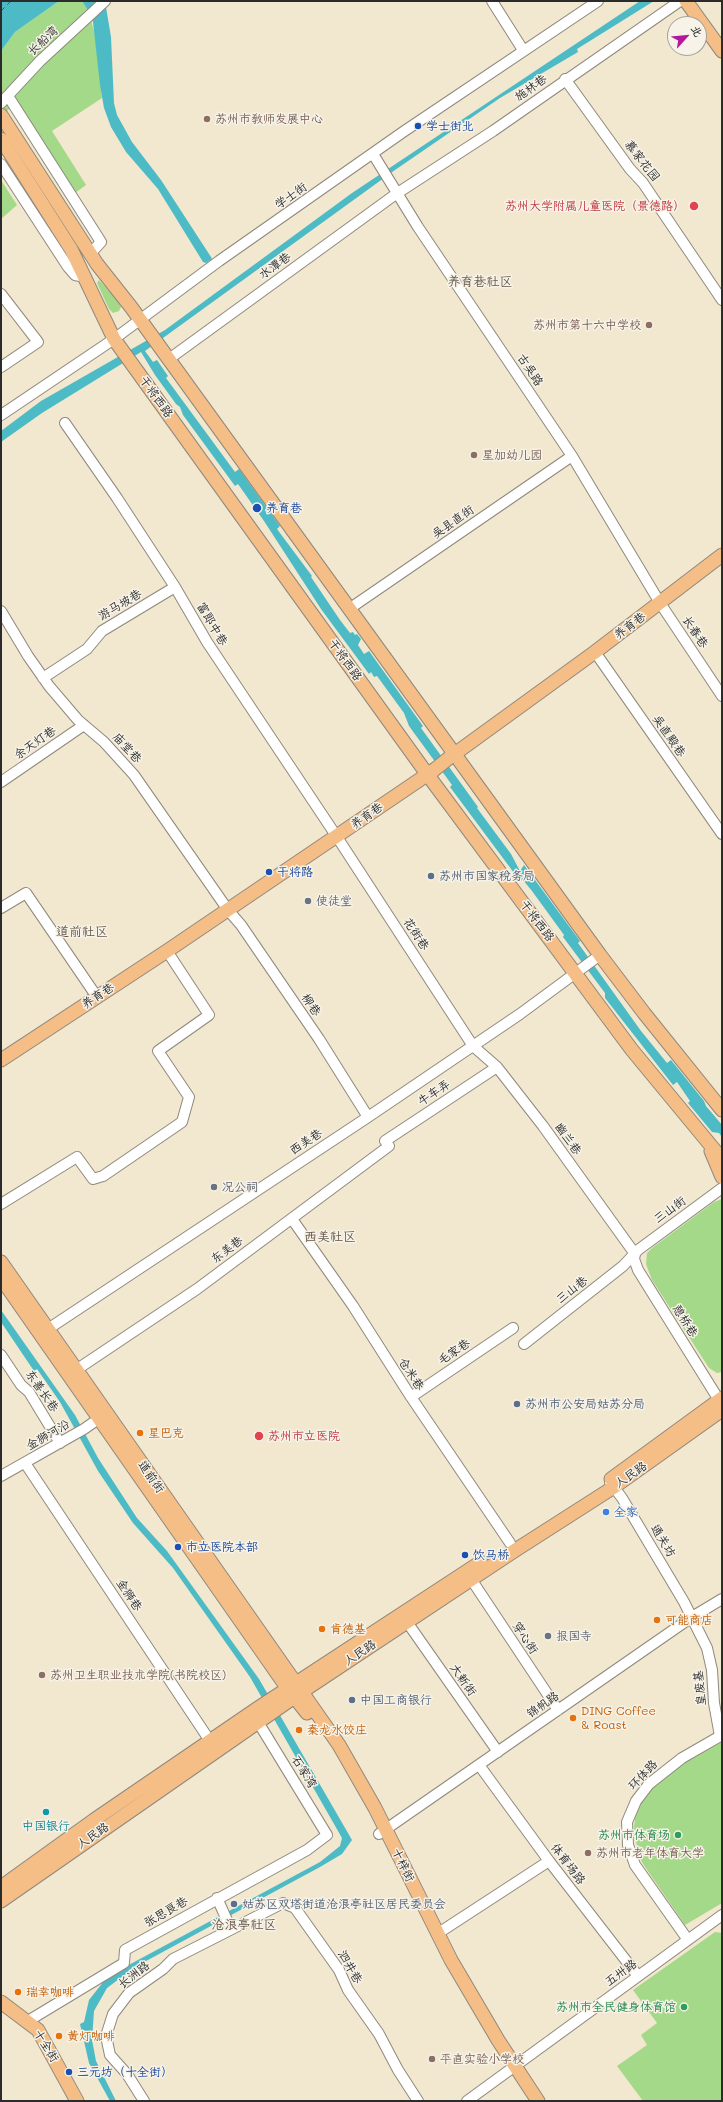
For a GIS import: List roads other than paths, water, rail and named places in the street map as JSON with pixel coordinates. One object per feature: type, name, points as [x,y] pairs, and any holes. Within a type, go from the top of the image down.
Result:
[{"type":"main road","points":[[686,1],[722,52]]},
{"type":"main road","points":[[1,115],[90,254],[141,320],[349,609],[452,757],[597,957],[722,1110]]},
{"type":"main road","name":"干将西路","points":[[1,139],[65,239],[85,277],[114,339],[430,772],[579,970],[646,1068],[722,1159]]},
{"type":"main road","name":"养育巷","points":[[1,1060],[337,837],[452,757],[595,652],[722,555]]},
{"type":"main road","points":[[708,1144],[722,1177]]},
{"type":"main road","name":"道前街","points":[[1,1262],[76,1370],[103,1416]]},
{"type":"main road","name":"道前街","points":[[1,1278],[103,1416],[290,1694]]},
{"type":"main road","name":"人民路","points":[[290,1694],[407,1622],[471,1580],[611,1484],[721,1403]]},
{"type":"main road","name":"人民路","points":[[1,1901],[290,1694],[510,1543],[611,1484]]},
{"type":"main road","name":"十梓街","points":[[290,1694],[345,1770],[383,1832],[529,2101]]},
{"type":"main road","name":"人民路","points":[[1,1887],[94,1820],[210,1741],[259,1717]]},
{"type":"main road","name":"十梓街","points":[[383,1832],[426,1930],[476,2019],[538,2101]]},
{"type":"main road","name":"十全街","points":[[1,2002],[28,2021],[41,2034],[77,2101]]},
{"type":"street","name":"长船湾","points":[[4,99],[40,61],[105,1]]},
{"type":"street","points":[[492,1],[524,50]]},
{"type":"street","name":"学士街","points":[[1,415],[141,320],[219,261],[375,158],[403,132],[598,1]]},
{"type":"street","name":"施林巷","points":[[396,194],[493,131],[680,1]]},
{"type":"street","name":"慕家花园","points":[[566,79],[630,169],[643,183],[722,300]]},
{"type":"street","points":[[4,99],[101,242],[90,254]]},
{"type":"street","name":"古吴路","points":[[375,158],[396,194],[572,456],[660,603]]},
{"type":"street","points":[[1,164],[68,267],[75,275],[85,277]]},
{"type":"street","name":"水潭巷","points":[[169,359],[396,194]]},
{"type":"street","points":[[1,294],[38,342],[1,366]]},
{"type":"street","name":"富郎中巷","points":[[65,423],[175,587],[207,642],[337,837]]},
{"type":"street","name":"吴县直街","points":[[349,609],[572,456]]},
{"type":"street","name":"游马坡巷","points":[[43,678],[87,649],[102,631],[175,587]]},
{"type":"street","name":"长春巷","points":[[660,603],[722,696]]},
{"type":"street","name":"庙堂巷","points":[[1,610],[28,656],[43,678],[84,725],[104,742],[134,775],[228,910]]},
{"type":"street","name":"吴直殿巷","points":[[595,652],[722,834]]},
{"type":"street","name":"余天灯巷","points":[[1,782],[84,725]]},
{"type":"street","name":"花街巷","points":[[337,837],[473,1046]]},
{"type":"street","points":[[1,908],[26,892],[97,996]]},
{"type":"street","name":"柳巷","points":[[228,910],[242,925],[368,1117]]},
{"type":"street","points":[[1,1204],[76,1157],[93,1179],[103,1176],[182,1122],[189,1097],[158,1051],[208,1016],[167,951]]},
{"type":"street","name":"西美巷","points":[[48,1329],[473,1046],[597,957]]},
{"type":"street","name":"幽兰巷","points":[[473,1046],[497,1068],[543,1126],[635,1254]]},
{"type":"street","name":"牛车弄","points":[[387,1144],[497,1068]]},
{"type":"street","name":"东美巷","points":[[76,1370],[197,1289],[292,1219],[387,1144]]},
{"type":"street","name":"三山街","points":[[635,1254],[722,1188]]},
{"type":"street","name":"仓米巷","points":[[292,1219],[353,1306],[411,1397],[510,1543]]},
{"type":"street","name":"三山巷","points":[[524,1344],[635,1254]]},
{"type":"street","name":"憩桥巷","points":[[635,1254],[634,1259],[638,1270],[721,1403]]},
{"type":"street","name":"毛家巷","points":[[411,1397],[513,1328]]},
{"type":"street","name":"东善长巷","points":[[1,1355],[21,1384],[29,1392],[60,1443]]},
{"type":"street","name":"金狮河沿","points":[[1,1476],[60,1443],[103,1416]]},
{"type":"street","name":"金狮巷","points":[[25,1463],[210,1741]]},
{"type":"street","name":"通关坊","points":[[611,1484],[622,1498],[692,1617]]},
{"type":"street","name":"穿心街","points":[[471,1580],[558,1710]]},
{"type":"street","name":"锦帆路","points":[[383,1832],[692,1617],[722,1599]]},
{"type":"street","name":"皇废基","points":[[692,1617],[711,1662],[721,1735]]},
{"type":"street","name":"大新街","points":[[407,1622],[498,1752]]},
{"type":"street","name":"石家湾","points":[[259,1717],[327,1835]]},
{"type":"street","name":"环体路","points":[[688,1940],[635,1865],[628,1845],[627,1822],[636,1801],[649,1784],[682,1758],[721,1735]]},
{"type":"street","name":"体育场路","points":[[479,1765],[549,1861],[638,1976]]},
{"type":"street","name":"张思良巷","points":[[28,2021],[124,1963],[125,1950],[307,1850],[327,1835]]},
{"type":"street","points":[[437,1934],[549,1861]]},
{"type":"street","points":[[218,1898],[228,1921]]},
{"type":"street","name":"泗井巷","points":[[228,1921],[283,1902],[295,1908],[339,1970],[348,1990],[379,2034],[398,2070],[418,2101]]},
{"type":"street","name":"五卅路","points":[[467,2101],[722,1915]]},
{"type":"street","name":"长洲路","points":[[144,2101],[127,2074],[110,2055],[106,2036],[113,2014],[129,1993],[163,1970],[173,1959],[228,1921]]},
{"type":"water","points":[[1,1],[59,1],[15,32],[1,51]]},
{"type":"water","points":[[82,1],[105,1],[111,37],[114,103],[117,115],[132,142],[161,180],[211,257],[212,259],[206,263],[203,262],[158,189],[126,152],[111,127],[104,108],[100,85],[93,22]]},
{"type":"water","points":[[640,1],[654,1],[577,49],[578,52],[500,98],[395,170],[145,351],[153,362],[157,360],[168,376],[166,378],[235,472],[239,469],[280,526],[277,529],[312,576],[311,577],[340,620],[350,633],[353,632],[355,635],[357,634],[361,639],[358,645],[364,654],[369,651],[423,726],[421,728],[511,854],[520,871],[524,865],[580,941],[578,943],[641,1031],[667,1063],[671,1060],[722,1125],[722,1137],[719,1133],[712,1132],[688,1103],[690,1101],[677,1082],[673,1085],[605,998],[605,993],[563,937],[564,935],[532,891],[523,880],[520,881],[450,787],[452,785],[409,726],[404,713],[377,676],[374,677],[371,672],[369,674],[321,609],[264,521],[238,484],[235,486],[183,415],[180,407],[176,404],[155,375],[141,352],[42,413],[1,442],[1,431],[41,401],[165,330],[352,193]]},
{"type":"water","points":[[1,1310],[75,1415],[98,1458],[137,1518],[167,1551],[259,1679],[352,1840],[342,1854],[135,1967],[107,1988],[94,2011],[92,2040],[96,2061],[116,2101],[110,2101],[89,2063],[80,2024],[84,2022],[89,2000],[104,1981],[125,1967],[320,1862],[340,1846],[342,1838],[250,1677],[173,1568],[133,1523],[98,1471],[60,1402],[37,1369],[34,1371],[1,1322]]},
{"type":"place","name":"苏州市教师发展中心","points":[[207,119]]},
{"type":"place","name":"学士街北","points":[[418,126]]},
{"type":"place","name":"苏州大学附属儿童医院（景德路）","points":[[694,206]]},
{"type":"place","name":"苏州市第十六中学校","points":[[649,325]]},
{"type":"place","name":"星加幼儿园","points":[[474,455]]},
{"type":"place","name":"养育巷","points":[[257,508]]},
{"type":"place","name":"干将路","points":[[269,872]]},
{"type":"place","name":"苏州市国家税务局","points":[[431,876]]},
{"type":"place","name":"使徒堂","points":[[308,901]]},
{"type":"place","name":"况公祠","points":[[214,1187]]},
{"type":"place","name":"苏州市公安局姑苏分局","points":[[517,1404]]},
{"type":"place","name":"星巴克","points":[[140,1433]]},
{"type":"place","name":"苏州市立医院","points":[[259,1436]]},
{"type":"place","name":"全家","points":[[606,1512]]},
{"type":"place","name":"市立医院本部","points":[[178,1547]]},
{"type":"place","name":"饮马桥","points":[[465,1555]]},
{"type":"place","name":"可能商店","points":[[657,1620]]},
{"type":"place","name":"肯德基","points":[[322,1629]]},
{"type":"place","name":"报国寺","points":[[548,1636]]},
{"type":"place","name":"苏州卫生职业技术学院(书院校区)","points":[[42,1675]]},
{"type":"place","name":"中国工商银行","points":[[352,1700]]},
{"type":"place","name":"DING Coffee & Roast","points":[[573,1718]]},
{"type":"place","name":"秦龙水饺庄","points":[[299,1730]]},
{"type":"place","name":"中国银行","points":[[46,1812]]},
{"type":"place","name":"苏州市体育场","points":[[678,1835]]},
{"type":"place","name":"苏州市老年体育大学","points":[[588,1853]]},
{"type":"place","name":"姑苏区双塔街道沧浪亭社区居民委员会","points":[[234,1904]]},
{"type":"place","name":"瑞幸咖啡","points":[[18,1992]]},
{"type":"place","name":"苏州市全民健身体育馆","points":[[684,2007]]},
{"type":"place","name":"黄灯咖啡","points":[[59,2036]]},
{"type":"place","name":"平直实验小学校","points":[[432,2059]]},
{"type":"place","name":"三元坊（十全街）","points":[[69,2072]]},
{"type":"district","name":"养育巷社区","points":[[480,282]]},
{"type":"district","name":"道前社区","points":[[82,932]]},
{"type":"district","name":"西美社区","points":[[330,1237]]},
{"type":"district","name":"沧浪亭社区","points":[[244,1925]]}]
